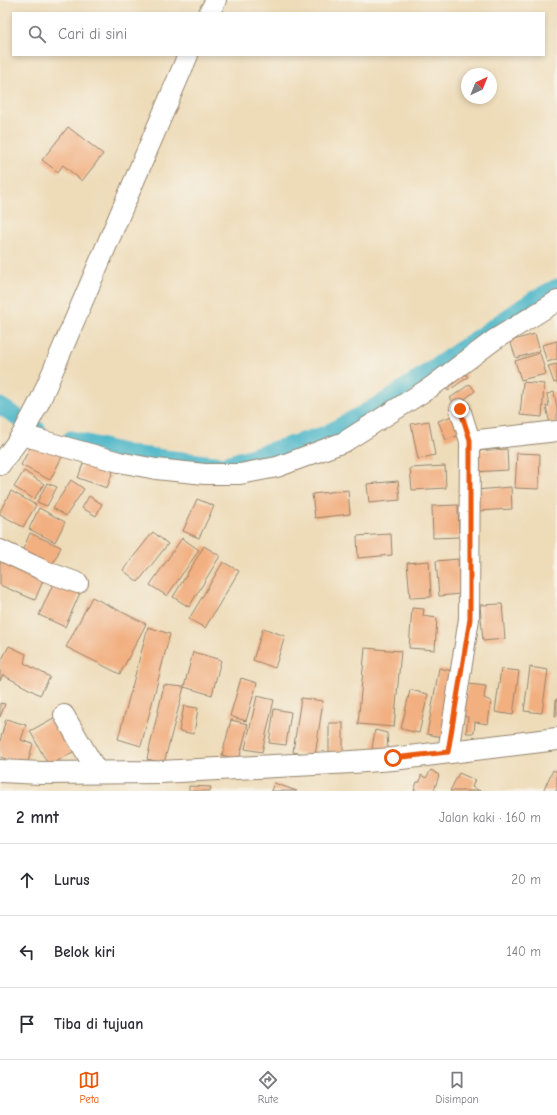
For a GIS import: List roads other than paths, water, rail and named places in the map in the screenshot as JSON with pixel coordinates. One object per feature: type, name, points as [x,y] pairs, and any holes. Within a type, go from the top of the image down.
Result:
[{"type":"main road","points":[[0,771],[41,773],[160,772],[352,762],[557,739]]},
{"type":"street","points":[[209,12],[216,0]]},
{"type":"street","points":[[0,465],[26,427],[188,56]]},
{"type":"street","points":[[26,427],[119,462],[156,469],[205,474],[240,474],[277,467],[344,442],[431,387],[494,340],[557,301]]},
{"type":"street","points":[[448,752],[470,619],[470,440],[460,409]]},
{"type":"street","points":[[470,440],[557,431]]},
{"type":"street","points":[[0,550],[45,571],[78,584]]},
{"type":"street","points":[[64,715],[98,773]]},
{"type":"waterway","points":[[71,439],[131,454],[223,465],[326,434],[385,401],[534,299],[557,287]]},
{"type":"waterway","points":[[0,406],[38,430]]}]
